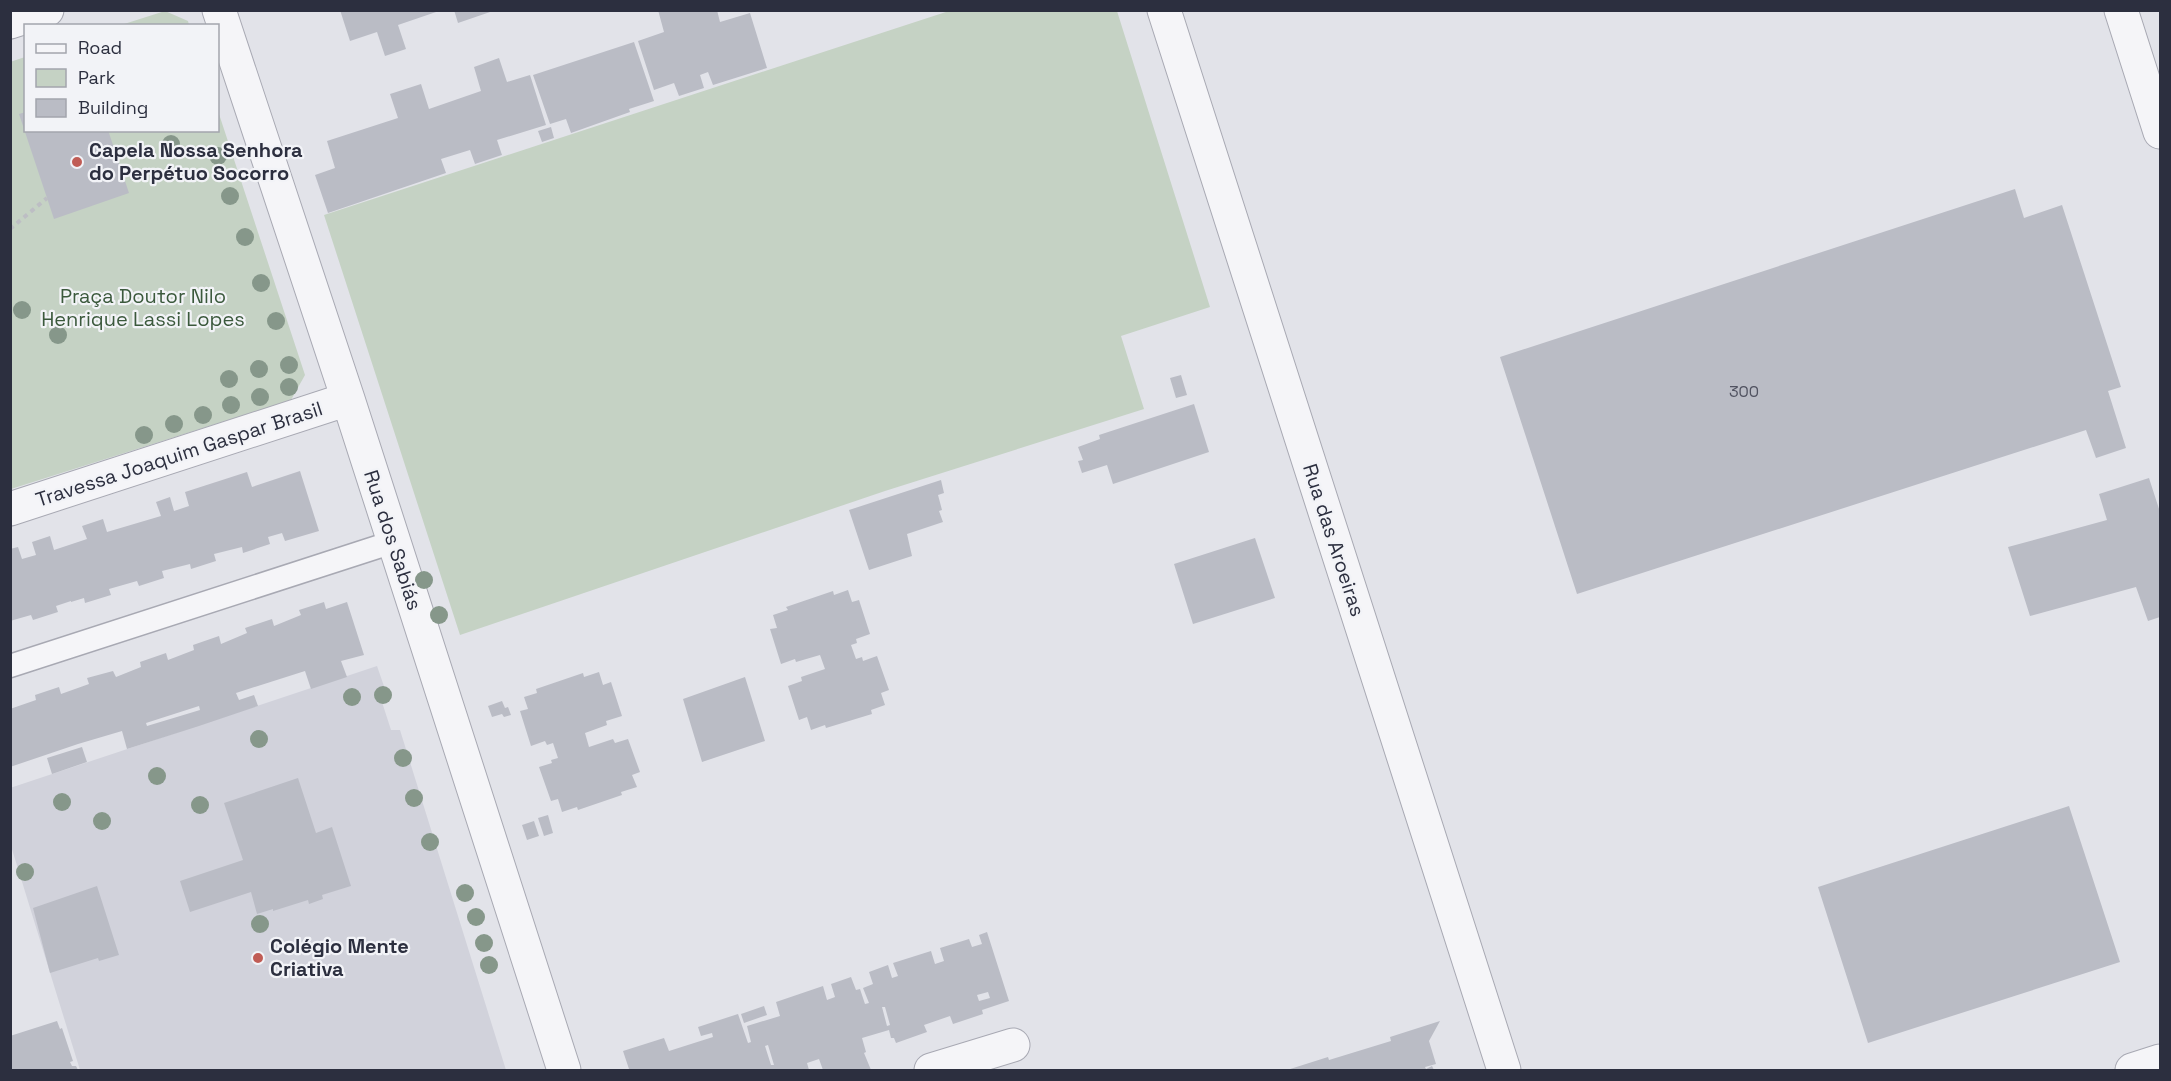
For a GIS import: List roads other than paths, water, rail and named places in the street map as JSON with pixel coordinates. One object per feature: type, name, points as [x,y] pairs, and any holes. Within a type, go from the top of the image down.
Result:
[{"type":"street","points":[[10,22],[47,10]]},
{"type":"street","name":"Rua dos Sabiás","points":[[219,10],[348,399],[564,1071]]},
{"type":"street","name":"Rua das Aroeiras","points":[[1164,10],[1504,1071]]},
{"type":"street","points":[[2121,10],[2160,132]]},
{"type":"street","name":"Travessa Joaquim Gaspar Brasil","points":[[10,509],[348,399]]},
{"type":"street","points":[[931,1071],[1013,1045]]},
{"type":"street","points":[[2132,1071],[2160,1061]]},
{"type":"lane","points":[[10,666],[393,542]]},
{"type":"place","name":"Capela Nossa Senhora do Perpétuo Socorro","points":[[77,162]]},
{"type":"place","name":"Colégio Mente Criativa","points":[[258,958]]},
{"type":"park label","name":"Praça Doutor Nilo Henrique Lassi Lopes","points":[[143,308]]}]
